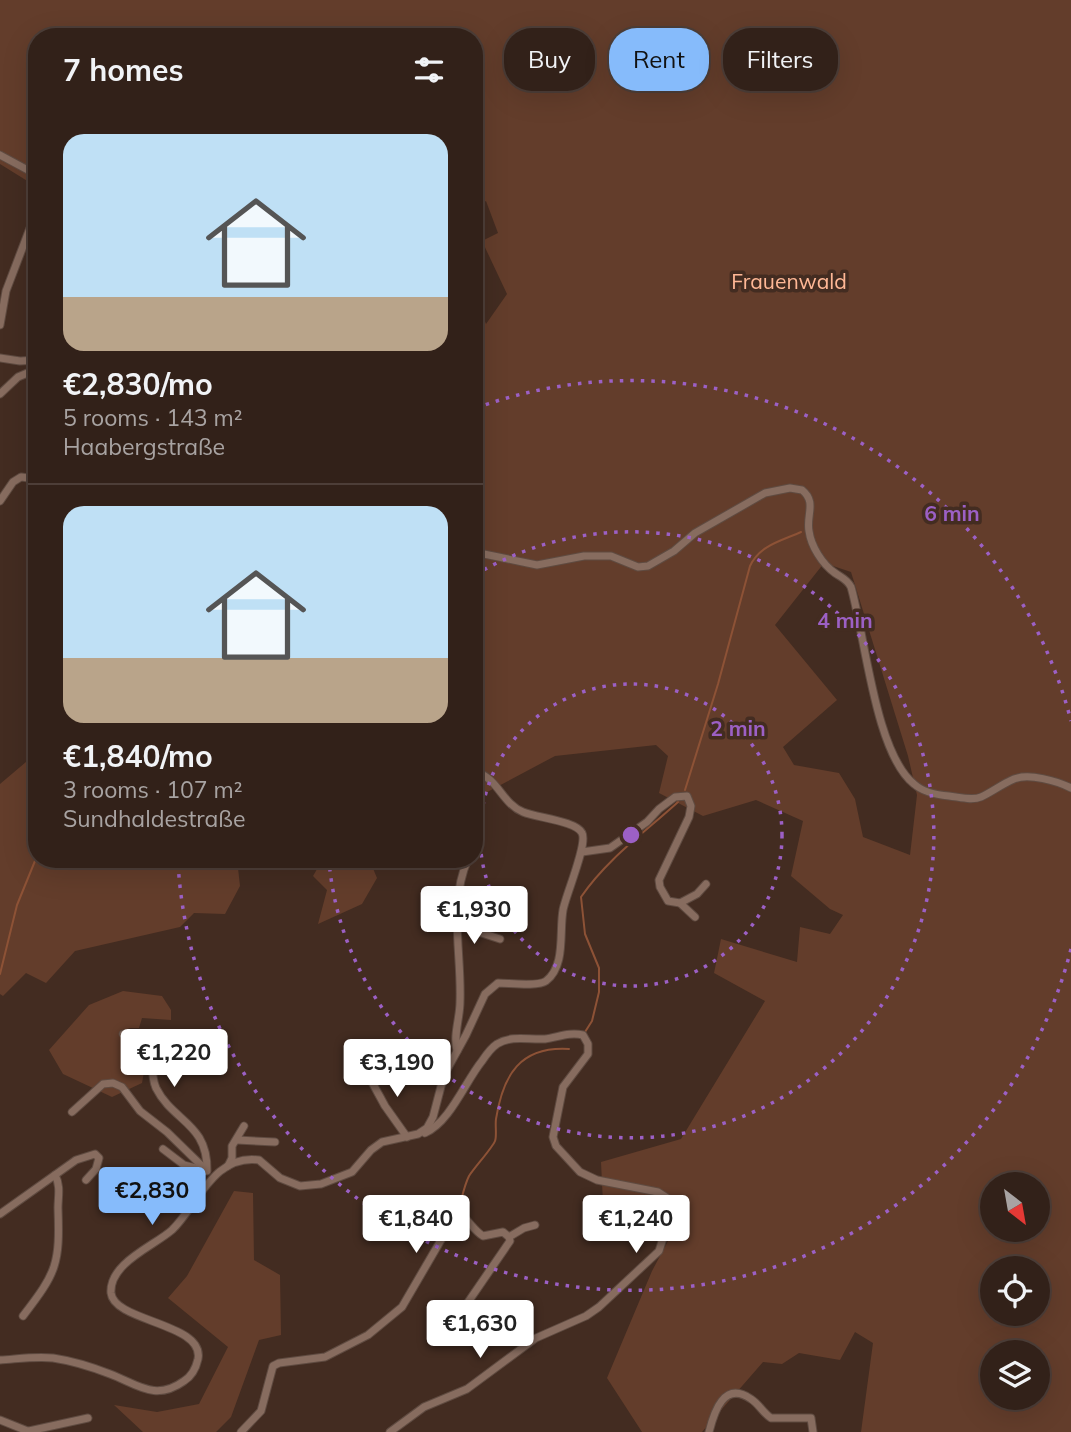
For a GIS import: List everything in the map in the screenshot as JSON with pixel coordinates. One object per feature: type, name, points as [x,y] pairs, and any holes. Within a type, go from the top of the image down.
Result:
[{"type":"street","points":[[0,155],[28,170]]},
{"type":"street","points":[[0,325],[6,291],[28,233]]},
{"type":"street","points":[[0,358],[28,361]]},
{"type":"street","points":[[0,394],[8,384],[28,373]]},
{"type":"street","points":[[0,501],[13,482],[28,476]]},
{"type":"street","points":[[483,554],[537,565],[584,556],[611,556],[638,567],[648,566],[674,551],[695,533],[765,493],[790,488],[802,490],[810,502],[808,530],[818,555],[834,573],[847,579],[851,587],[869,680],[877,706],[896,759],[914,784],[940,795],[977,799],[1017,778],[1063,783],[1071,788]]},
{"type":"street","points":[[418,1134],[427,1128],[433,1117],[444,1075],[485,993],[498,983],[536,985],[546,981],[557,966],[563,909],[584,841],[583,833],[576,825],[524,812],[509,803],[483,774]]},
{"type":"street","points":[[582,852],[610,848],[647,822],[659,808],[675,797],[687,796],[691,806],[689,817],[659,880],[668,901],[680,903],[695,917]]},
{"type":"street","points":[[457,1051],[460,1004],[457,925],[460,884],[465,868]]},
{"type":"street","points":[[680,903],[697,894],[706,884]]},
{"type":"street","points":[[457,925],[500,939]]},
{"type":"street","points":[[0,1360],[52,1358],[92,1367],[119,1377],[132,1386],[155,1391],[173,1388],[187,1379],[196,1367],[199,1354],[194,1343],[187,1335],[118,1305],[111,1291],[129,1259],[171,1231],[197,1195],[214,1178],[228,1166],[242,1161],[259,1160],[280,1178],[300,1186],[321,1184],[352,1172],[371,1150],[382,1142],[437,1127],[470,1076],[495,1045],[524,1037],[542,1039],[569,1032],[583,1035],[588,1044],[588,1054],[563,1087],[553,1137],[556,1146],[580,1172],[597,1180],[658,1192],[675,1203],[659,1251],[586,1316],[536,1338],[467,1389],[424,1407],[390,1432]]},
{"type":"street","points":[[124,1034],[149,1039],[151,1071],[156,1087],[204,1145],[207,1152],[207,1171]]},
{"type":"street","points":[[367,1073],[384,1106],[407,1137]]},
{"type":"street","points":[[72,1112],[103,1084],[113,1083],[122,1087],[140,1111],[167,1132],[214,1178]]},
{"type":"street","points":[[228,1166],[232,1158],[232,1146],[244,1126]]},
{"type":"street","points":[[237,1140],[275,1142]]},
{"type":"street","points":[[163,1149],[184,1166],[207,1171]]},
{"type":"street","points":[[0,1214],[76,1160],[95,1154],[99,1158],[98,1166],[86,1180]]},
{"type":"street","points":[[23,1316],[52,1276],[57,1260],[59,1190],[55,1175]]},
{"type":"street","points":[[241,1432],[261,1411],[273,1366],[325,1357],[368,1335],[392,1318],[455,1216],[460,1214],[483,1236],[503,1232],[510,1241],[451,1327]]},
{"type":"street","points":[[509,1237],[535,1225]]},
{"type":"street","points":[[709,1432],[715,1408],[722,1399],[731,1395],[750,1398],[771,1418],[811,1418],[813,1432]]},
{"type":"street","points":[[0,1420],[30,1432],[88,1418]]},
{"type":"green space","name":"Frauenwald","points":[[0,0],[1071,0],[1071,1432],[861,1432],[873,1343],[855,1332],[840,1360],[799,1353],[782,1364],[763,1362],[702,1432],[642,1432],[607,1378],[652,1271],[677,1224],[660,1201],[603,1203],[601,1162],[681,1139],[765,1001],[714,973],[721,939],[797,962],[800,927],[830,934],[843,915],[830,909],[791,876],[803,821],[756,800],[703,816],[659,793],[668,756],[656,745],[555,756],[483,794],[483,316],[486,324],[507,294],[483,243],[483,240],[498,233],[486,201],[483,203],[483,28],[28,28],[28,181],[0,164]],"holes":[[[824,563],[851,572],[908,756],[917,795],[910,855],[863,837],[855,799],[839,773],[794,765],[783,747],[837,700],[775,625]]]},
{"type":"green space","points":[[28,759],[28,868],[238,868],[240,886],[225,914],[194,913],[180,927],[75,951],[46,983],[26,973],[3,996],[0,994],[0,784]]},
{"type":"green space","points":[[318,868],[373,868],[377,878],[362,904],[318,924],[327,890],[313,876]]},
{"type":"green space","points":[[123,991],[162,996],[171,1010],[171,1020],[142,1018],[139,1028],[127,1028],[145,1033],[149,1044],[142,1083],[112,1097],[63,1074],[49,1050],[89,1005]]},
{"type":"green space","points":[[234,1191],[253,1193],[254,1260],[280,1275],[281,1335],[259,1340],[231,1417],[216,1432],[143,1432],[114,1405],[157,1412],[199,1404],[228,1347],[168,1298],[187,1276]]},
{"type":"waterway","points":[[685,790],[718,684],[750,566],[765,548],[801,532]]},
{"type":"waterway","points":[[585,1032],[592,1021],[599,992],[599,968],[585,934],[581,897],[614,858],[678,802]]},
{"type":"waterway","points":[[0,974],[17,905],[32,868]]},
{"type":"waterway","points":[[459,1208],[469,1176],[495,1141],[499,1103],[509,1077],[526,1058],[538,1052],[569,1049]]}]
